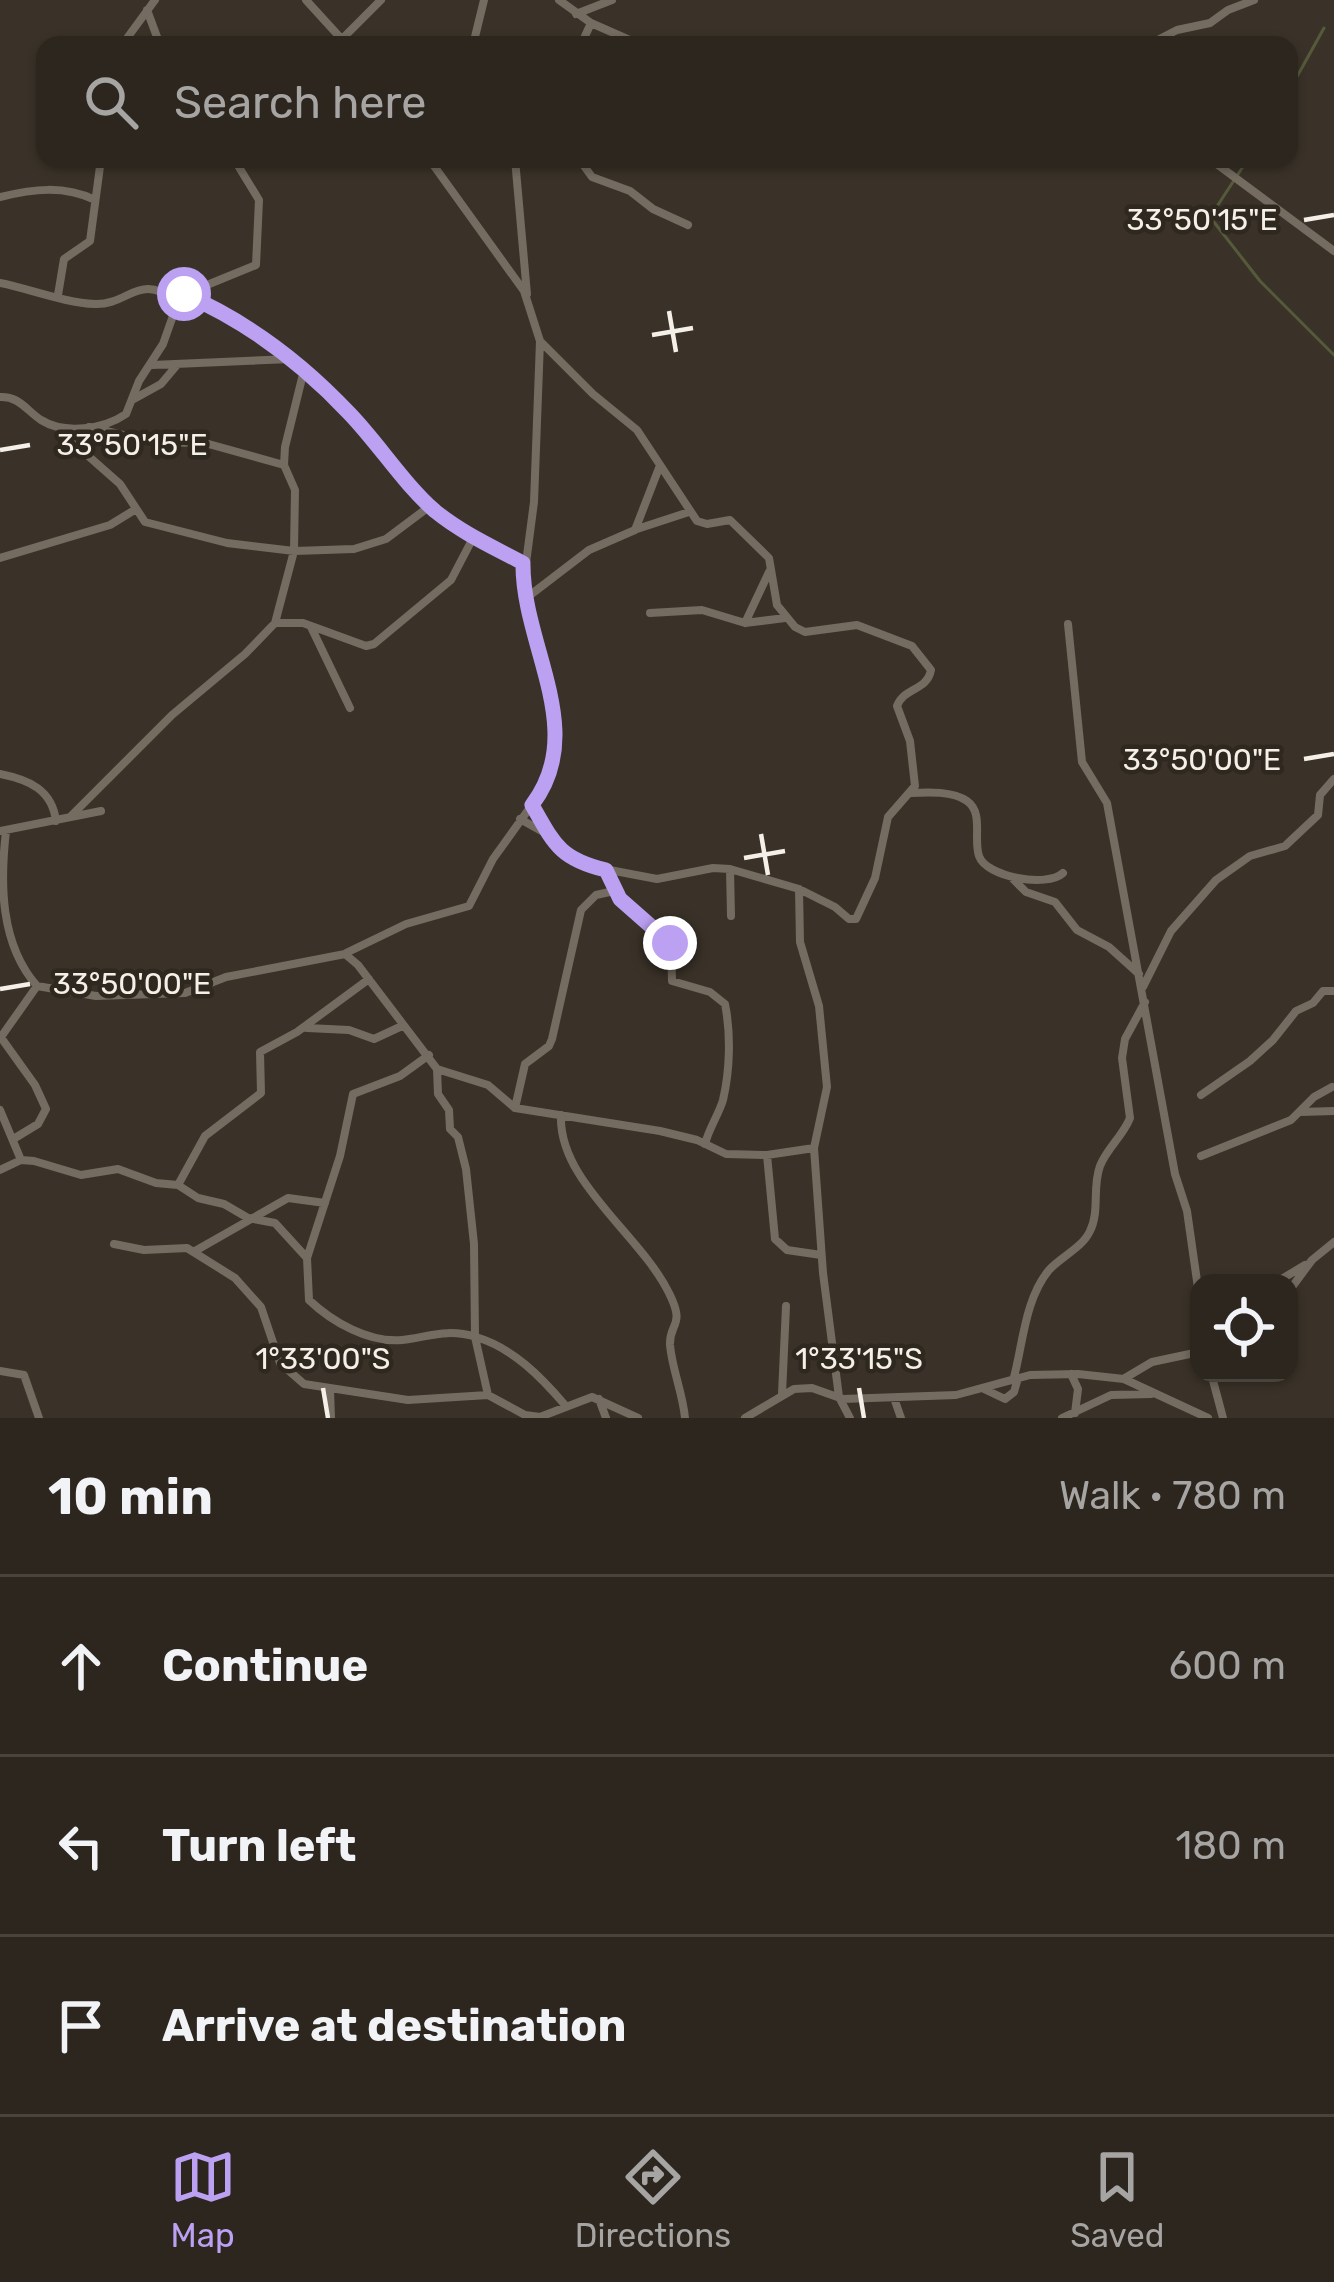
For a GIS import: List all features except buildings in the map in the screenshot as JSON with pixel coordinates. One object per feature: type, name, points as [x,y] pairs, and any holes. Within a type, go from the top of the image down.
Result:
[{"type":"street","points":[[128,36],[155,0]]},
{"type":"street","points":[[306,0],[339,36]]},
{"type":"street","points":[[351,36],[381,0]]},
{"type":"street","points":[[474,36],[484,0]]},
{"type":"street","points":[[559,0],[591,23],[621,36]]},
{"type":"street","points":[[576,14],[612,0]]},
{"type":"street","points":[[1165,36],[1210,23],[1254,0]]},
{"type":"street","points":[[147,10],[157,36]]},
{"type":"street","points":[[585,36],[591,23]]},
{"type":"street","points":[[58,295],[64,260],[90,241],[100,168]]},
{"type":"street","points":[[88,427],[122,417],[163,344],[180,297],[256,265],[260,200],[240,168]]},
{"type":"street","points":[[436,168],[528,302]]},
{"type":"street","points":[[101,811],[3,831],[2,908],[18,959],[37,986],[96,997],[172,994],[226,977],[345,954],[406,924],[469,906],[493,860],[551,776],[556,734],[525,599],[523,563],[534,502],[539,341],[528,302],[516,168]]},
{"type":"street","points":[[585,168],[592,178],[631,191],[688,226]]},
{"type":"street","points":[[1222,168],[1334,251]]},
{"type":"street","points":[[0,197],[59,190],[95,200]]},
{"type":"street","points":[[0,283],[98,304],[135,290],[154,289],[230,316],[291,359],[349,412],[430,506],[473,538],[523,563]]},
{"type":"street","points":[[532,805],[548,835],[574,862],[657,879],[730,869],[800,889],[856,919],[875,878],[887,817],[915,783],[911,747],[897,706],[901,696],[930,677],[927,661],[907,643],[856,625],[806,632],[785,617],[772,587],[765,552],[733,521],[703,524],[689,512],[637,430],[539,341]]},
{"type":"street","points":[[150,364],[291,359]]},
{"type":"street","points":[[132,400],[161,384],[177,365]]},
{"type":"street","points":[[70,818],[172,715],[275,623],[294,551],[295,490],[284,465],[293,403],[304,370]]},
{"type":"street","points":[[0,397],[14,398],[53,426],[119,484],[143,520],[158,528],[294,551],[374,545],[430,506]]},
{"type":"street","points":[[53,426],[88,427],[153,442],[206,443],[284,465]]},
{"type":"street","points":[[635,530],[659,466]]},
{"type":"street","points":[[0,558],[110,525],[136,509]]},
{"type":"street","points":[[525,599],[590,550],[689,512]]},
{"type":"street","points":[[275,623],[293,621],[366,646],[374,644],[451,580],[473,538]]},
{"type":"street","points":[[745,623],[770,571]]},
{"type":"street","points":[[650,613],[701,610],[745,623],[785,617]]},
{"type":"street","points":[[1068,624],[1082,762],[1107,803],[1197,1274]]},
{"type":"street","points":[[311,626],[350,707]]},
{"type":"street","points":[[0,774],[45,792],[52,799],[56,821]]},
{"type":"street","points":[[1142,989],[1171,931],[1216,880],[1245,858],[1286,845],[1318,815],[1320,795],[1334,779]]},
{"type":"street","points":[[909,793],[944,794],[969,802],[976,813],[982,862],[1040,883],[1063,873]]},
{"type":"street","points":[[520,819],[548,835]]},
{"type":"street","points":[[730,869],[730,916]]},
{"type":"street","points":[[606,870],[614,891],[671,944],[669,968],[674,983],[710,992],[725,1004],[729,1054],[723,1097],[705,1144]]},
{"type":"street","points":[[1008,874],[1026,892],[1055,902],[1077,930],[1109,947],[1140,975]]},
{"type":"street","points":[[800,889],[800,942],[819,1006],[826,1087],[814,1148],[821,1255],[839,1397],[850,1418]]},
{"type":"street","points":[[515,1108],[525,1064],[552,1039],[581,910],[596,895],[614,891]]},
{"type":"street","points":[[345,954],[437,1069],[438,1094],[449,1110],[450,1129],[458,1137],[466,1169],[474,1244],[475,1336],[488,1395]]},
{"type":"street","points":[[178,1185],[205,1136],[261,1093],[260,1052],[303,1028],[369,979]]},
{"type":"street","points":[[14,1138],[38,1124],[46,1109],[0,1036],[37,986]]},
{"type":"street","points":[[1201,1095],[1266,1046],[1295,1011],[1313,1003],[1318,994],[1334,991]]},
{"type":"street","points":[[984,1389],[1006,1399],[1014,1392],[1026,1323],[1039,1287],[1046,1274],[1087,1238],[1102,1160],[1130,1118],[1122,1058],[1125,1039],[1145,1002]]},
{"type":"street","points":[[303,1028],[349,1030],[378,1039],[402,1026]]},
{"type":"street","points":[[429,1055],[400,1076],[353,1094],[307,1258],[309,1300],[358,1333],[397,1340],[430,1333],[475,1336],[511,1354],[566,1405]]},
{"type":"street","points":[[437,1069],[488,1085],[515,1108],[645,1128],[705,1144],[718,1153],[767,1155],[814,1148]]},
{"type":"street","points":[[1202,1156],[1283,1124],[1313,1097],[1333,1087]]},
{"type":"street","points":[[0,1110],[21,1160]]},
{"type":"street","points":[[1300,1112],[1334,1111]]},
{"type":"street","points":[[562,1115],[562,1139],[577,1171],[642,1250],[671,1296],[678,1322],[670,1344],[685,1418]]},
{"type":"street","points":[[767,1155],[778,1243],[793,1252],[821,1255]]},
{"type":"street","points":[[0,1170],[21,1160],[80,1174],[118,1169],[156,1183],[178,1185],[248,1218],[275,1223],[307,1258]]},
{"type":"street","points":[[195,1251],[288,1198],[325,1203]]},
{"type":"street","points":[[1290,1274],[1334,1242]]},
{"type":"street","points":[[114,1244],[195,1251],[250,1291],[268,1321],[280,1364],[293,1379],[330,1390],[408,1400],[488,1395],[539,1417],[585,1397],[638,1418]]},
{"type":"street","points":[[1298,1279],[1310,1262]]},
{"type":"street","points":[[782,1394],[786,1306]]},
{"type":"street","points":[[1124,1378],[1158,1360],[1190,1354]]},
{"type":"street","points":[[0,1371],[28,1381],[39,1418]]},
{"type":"street","points":[[1071,1374],[1078,1389],[1074,1416]]},
{"type":"street","points":[[745,1418],[782,1394],[812,1388],[839,1397],[956,1395],[1016,1378],[1071,1374],[1124,1378],[1205,1417]]},
{"type":"street","points":[[1213,1382],[1223,1418]]},
{"type":"street","points":[[330,1390],[331,1418]]},
{"type":"street","points":[[1062,1418],[1112,1395],[1153,1394]]},
{"type":"street","points":[[894,1398],[902,1418]]},
{"type":"street","points":[[599,1399],[606,1418]]},
{"type":"waterway","points":[[1298,75],[1324,28]]},
{"type":"waterway","points":[[1242,168],[1210,217],[1260,281],[1334,355]]},
{"type":"route","points":[[184,294],[230,316],[291,359],[349,412],[430,506],[473,538],[523,563],[525,599],[556,734],[551,776],[532,805],[548,835],[571,860],[606,870],[620,899],[670,943]]}]
